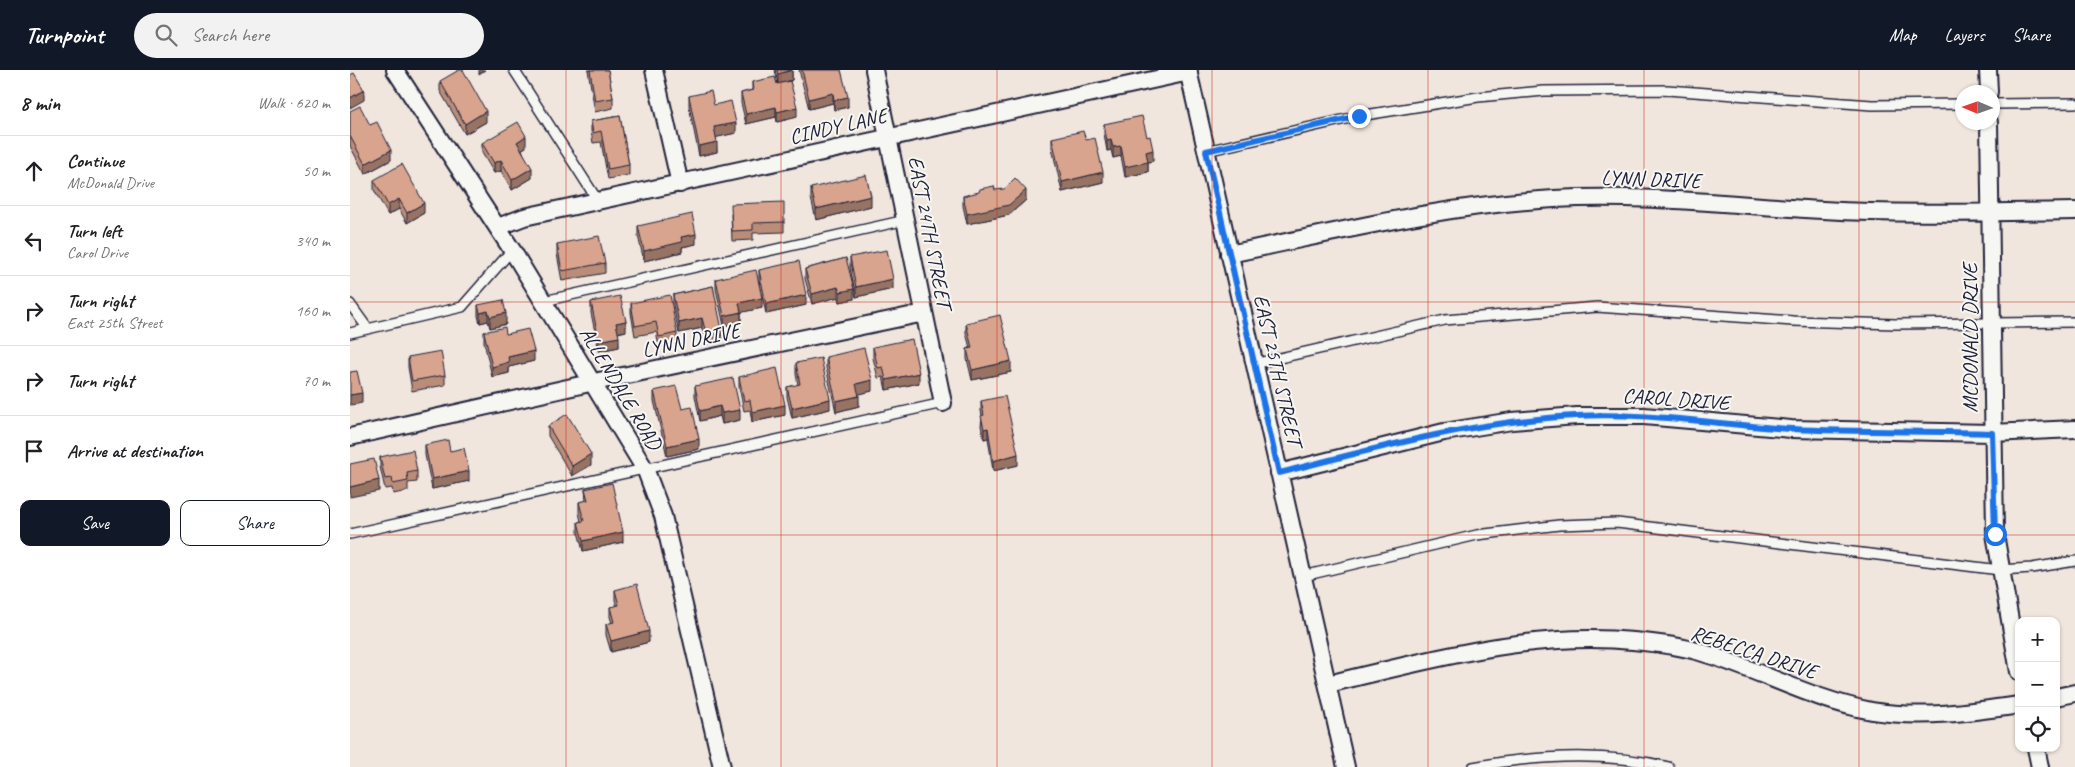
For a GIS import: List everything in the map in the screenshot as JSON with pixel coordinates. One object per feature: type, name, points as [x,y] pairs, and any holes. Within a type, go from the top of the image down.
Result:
[{"type":"street","name":"ALLENDALE ROAD","points":[[395,70],[498,227],[594,382],[645,469],[664,516],[722,767]]},
{"type":"street","points":[[654,70],[680,184]]},
{"type":"street","name":"EAST 24TH STREET","points":[[874,70],[943,403]]},
{"type":"street","points":[[1988,70],[1989,85]]},
{"type":"street","name":"CINDY LANE","points":[[498,227],[524,217],[1188,71]]},
{"type":"street","name":"EAST 25TH STREET","points":[[1188,71],[1346,767]]},
{"type":"street","name":"MCDONALD DRIVE","points":[[1989,130],[1992,433],[1995,534],[2017,662]]},
{"type":"street","name":"LYNN DRIVE","points":[[1229,254],[1411,216],[1479,205],[1554,199],[1634,198],[1910,214],[2075,211]]},
{"type":"street","name":"LYNN DRIVE","points":[[350,436],[594,382],[924,313]]},
{"type":"street","name":"CAROL DRIVE","points":[[1279,473],[1444,432],[1512,421],[1577,416],[1644,416],[1791,429],[1992,433],[2075,429]]},
{"type":"street","name":"REBECCA DRIVE","points":[[1328,684],[1468,650],[1555,639],[1634,641],[1699,652],[1830,700],[1872,711],[1919,714],[1962,713],[2015,706]]},
{"type":"street","points":[[2060,696],[2075,693]]},
{"type":"street","points":[[2037,752],[2040,767]]},
{"type":"lane","points":[[514,70],[598,201]]},
{"type":"lane","points":[[1206,151],[1359,116],[1478,97],[1544,91],[1667,90],[1872,105],[1955,104]]},
{"type":"lane","points":[[2000,104],[2075,103]]},
{"type":"lane","points":[[544,301],[906,220]]},
{"type":"lane","points":[[350,333],[462,307],[512,250]]},
{"type":"lane","points":[[350,304],[368,329]]},
{"type":"lane","points":[[1254,364],[1445,320],[1597,307],[1802,321],[1896,324],[2075,322]]},
{"type":"lane","points":[[350,534],[943,403]]},
{"type":"lane","points":[[1303,576],[1477,536],[1559,525],[1617,523],[2000,570],[2032,568],[2075,561]]},
{"type":"lane","points":[[1473,767],[1516,760],[1593,756],[1640,760],[1669,767]]},
{"type":"building","points":[[459,70],[463,70],[486,111],[465,124],[440,81]]},
{"type":"building","points":[[590,70],[608,70],[613,98],[595,101]]},
{"type":"building","points":[[777,70],[792,70],[778,74]]},
{"type":"building","points":[[802,70],[841,70],[848,97],[834,100],[833,93],[809,99]]},
{"type":"building","points":[[354,73],[364,90],[350,98],[350,75]]},
{"type":"building","points":[[775,77],[777,84],[790,81],[797,107],[777,112],[776,107],[746,114],[741,93],[753,90],[752,82]]},
{"type":"building","points":[[711,91],[714,105],[731,101],[736,123],[714,127],[717,142],[699,146],[689,96]]},
{"type":"building","points":[[360,106],[370,125],[377,122],[391,150],[365,164],[350,136],[350,111]]},
{"type":"building","points":[[620,116],[629,165],[608,169],[601,131],[593,133],[591,121]]},
{"type":"building","points":[[1142,116],[1147,137],[1150,136],[1153,150],[1146,152],[1148,162],[1125,167],[1121,146],[1113,147],[1111,140],[1107,141],[1104,124]]},
{"type":"building","points":[[518,122],[526,136],[517,142],[532,168],[512,180],[501,160],[494,163],[482,143]]},
{"type":"building","points":[[1083,131],[1086,140],[1095,138],[1103,172],[1062,182],[1052,138]]},
{"type":"building","points":[[402,164],[424,203],[407,213],[399,199],[388,205],[374,180]]},
{"type":"building","points":[[866,175],[871,196],[816,209],[811,188]]},
{"type":"building","points":[[1015,178],[1026,190],[1009,205],[967,214],[963,196],[994,186],[995,190],[1004,189]]},
{"type":"building","points":[[784,202],[784,222],[753,223],[753,230],[732,231],[731,204]]},
{"type":"building","points":[[692,214],[696,234],[681,237],[682,242],[644,251],[638,226]]},
{"type":"building","points":[[599,236],[605,263],[562,271],[557,244]]},
{"type":"building","points":[[887,250],[893,279],[856,287],[850,257]]},
{"type":"building","points":[[846,258],[854,289],[840,292],[838,287],[812,294],[805,269]]},
{"type":"building","points":[[799,261],[806,295],[766,304],[759,270]]},
{"type":"building","points":[[756,270],[762,298],[739,303],[741,312],[724,316],[716,279]]},
{"type":"building","points":[[713,286],[722,330],[706,333],[702,318],[679,323],[673,295]]},
{"type":"building","points":[[670,295],[677,333],[659,337],[656,322],[635,326],[631,303]]},
{"type":"building","points":[[620,296],[626,321],[616,323],[619,337],[599,341],[591,302]]},
{"type":"building","points":[[503,300],[506,313],[490,317],[488,311],[480,313],[478,305]]},
{"type":"building","points":[[1000,315],[1011,361],[972,370],[967,349],[972,348],[966,323]]},
{"type":"building","points":[[505,327],[506,334],[528,329],[534,351],[508,357],[509,362],[492,367],[484,332]]},
{"type":"building","points":[[912,339],[919,373],[886,380],[883,367],[878,368],[873,347]]},
{"type":"building","points":[[864,348],[872,380],[856,384],[859,396],[836,401],[826,357]]},
{"type":"building","points":[[441,351],[445,375],[412,381],[408,357]]},
{"type":"building","points":[[821,358],[830,399],[792,408],[787,387],[800,384],[796,363]]},
{"type":"building","points":[[777,368],[785,405],[752,412],[750,400],[744,401],[739,377]]},
{"type":"building","points":[[357,371],[362,393],[350,395],[350,372]]},
{"type":"building","points":[[733,378],[740,410],[722,413],[720,406],[700,411],[695,386]]},
{"type":"building","points":[[676,386],[682,409],[692,407],[699,439],[667,446],[654,391]]},
{"type":"building","points":[[1005,396],[1018,454],[993,461],[988,428],[984,429],[981,416],[984,415],[981,401]]},
{"type":"building","points":[[567,414],[591,454],[572,466],[548,426]]},
{"type":"building","points":[[448,440],[450,451],[464,448],[469,471],[432,479],[425,445]]},
{"type":"building","points":[[413,450],[417,471],[407,473],[408,481],[393,484],[392,478],[385,479],[380,457]]},
{"type":"building","points":[[374,459],[379,480],[350,487],[350,464]]},
{"type":"building","points":[[612,483],[623,532],[583,541],[578,522],[584,521],[579,502],[588,500],[585,489]]},
{"type":"building","points":[[637,584],[649,631],[611,641],[606,624],[614,622],[610,607],[619,605],[615,590]]},
{"type":"route","points":[[1359,116],[1206,151],[1279,473],[1444,432],[1512,421],[1577,416],[1644,416],[1791,429],[1992,433],[1995,534]]}]
